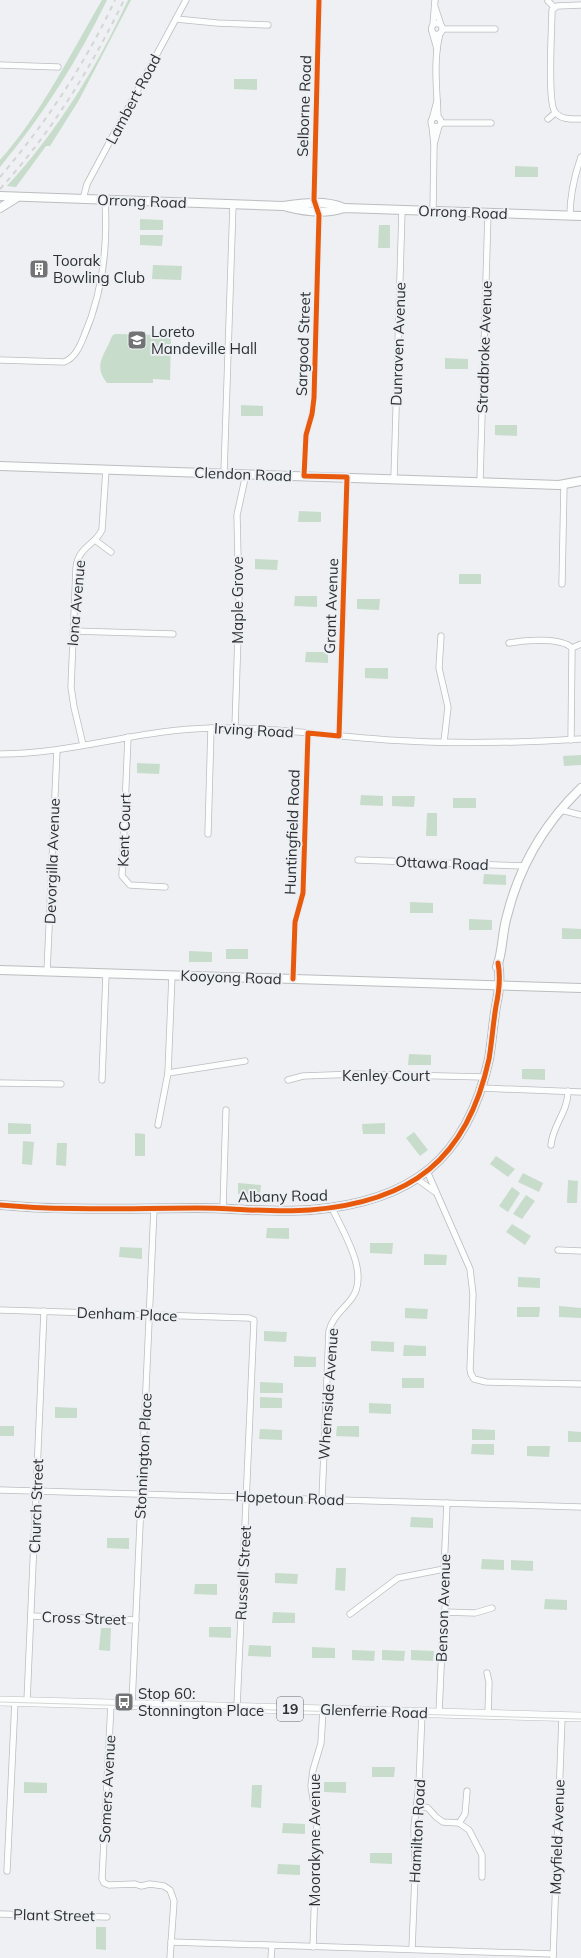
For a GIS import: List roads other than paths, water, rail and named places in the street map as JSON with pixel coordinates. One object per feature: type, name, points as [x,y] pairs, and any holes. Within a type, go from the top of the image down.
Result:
[{"type":"main road","name":"Glenferrie Road","points":[[0,1701],[581,1717]]},
{"type":"street","name":"Lambert Road","points":[[83,199],[87,184],[186,0]]},
{"type":"street","name":"Selborne Road","points":[[316,207],[319,0]]},
{"type":"street","points":[[548,0],[554,7]]},
{"type":"street","points":[[435,3],[433,28],[438,52]]},
{"type":"street","points":[[434,144],[439,122],[437,101],[438,52],[441,29],[435,3]]},
{"type":"street","points":[[554,7],[581,5]]},
{"type":"street","points":[[554,7],[552,10],[551,99],[555,113]]},
{"type":"street","points":[[176,19],[217,23],[268,25]]},
{"type":"street","points":[[433,28],[436,24],[441,29]]},
{"type":"street","points":[[433,28],[435,34],[441,29],[495,29]]},
{"type":"street","points":[[0,65],[58,67]]},
{"type":"street","points":[[433,211],[434,144],[432,123],[437,101]]},
{"type":"street","points":[[548,119],[555,113]]},
{"type":"street","points":[[555,113],[567,118],[581,119]]},
{"type":"street","points":[[432,123],[435,118],[439,122]]},
{"type":"street","points":[[432,123],[491,123]]},
{"type":"street","points":[[570,216],[571,192],[574,176],[581,157]]},
{"type":"street","name":"Orrong Road","points":[[0,196],[283,206],[301,211],[316,207],[332,212],[344,208],[581,216]]},
{"type":"street","points":[[0,208],[19,197]]},
{"type":"street","points":[[0,360],[64,362],[70,359],[78,348],[94,312],[103,276],[106,241],[105,200]]},
{"type":"street","points":[[224,473],[232,204]]},
{"type":"street","name":"Sargood Street","points":[[304,476],[306,435],[312,414],[314,398],[316,207]]},
{"type":"street","name":"Dunraven Avenue","points":[[394,478],[402,210]]},
{"type":"street","name":"Stradbroke Avenue","points":[[480,481],[488,213]]},
{"type":"street","name":"Clendon Road","points":[[0,466],[394,478],[564,485],[581,481]]},
{"type":"street","name":"Iona Avenue","points":[[83,745],[74,707],[72,687],[73,631],[78,559],[83,549],[95,540],[100,533],[103,523],[106,469]]},
{"type":"street","name":"Maple Grove","points":[[235,727],[239,604],[237,515],[246,474]]},
{"type":"street","name":"Grant Avenue","points":[[339,736],[347,477]]},
{"type":"street","points":[[562,584],[564,485]]},
{"type":"street","points":[[95,540],[111,552]]},
{"type":"street","points":[[73,631],[173,634]]},
{"type":"street","points":[[441,636],[439,668],[448,707],[444,742]]},
{"type":"street","points":[[510,643],[524,641],[561,642],[572,648]]},
{"type":"street","points":[[572,648],[581,644]]},
{"type":"street","points":[[571,740],[572,648]]},
{"type":"street","name":"Irving Road","points":[[0,754],[56,750],[175,730],[235,727],[339,736],[444,742],[581,739]]},
{"type":"street","points":[[208,834],[212,728]]},
{"type":"street","name":"Huntingfield Road","points":[[293,979],[295,922],[303,893],[308,733]]},
{"type":"street","name":"Kent Court","points":[[128,737],[122,876],[130,885],[165,887]]},
{"type":"street","name":"Devorgilla Avenue","points":[[48,972],[56,750]]},
{"type":"street","name":"Albany Road","points":[[0,1205],[81,1208],[223,1208],[286,1210],[332,1208],[371,1201],[402,1188],[417,1179],[441,1160],[454,1144],[470,1116],[482,1088],[494,1030],[497,984],[495,971],[498,963],[508,910],[525,866],[542,834],[581,788]]},
{"type":"street","points":[[561,810],[581,815]]},
{"type":"street","name":"Ottawa Road","points":[[358,860],[525,866]]},
{"type":"street","name":"Kooyong Road","points":[[0,970],[497,984],[581,988]]},
{"type":"street","points":[[102,1080],[106,974]]},
{"type":"street","points":[[158,1125],[168,1073],[172,975]]},
{"type":"street","points":[[168,1073],[245,1061]]},
{"type":"street","name":"Kenley Court","points":[[288,1080],[303,1076],[357,1074],[485,1077]]},
{"type":"street","points":[[0,1082],[61,1084]]},
{"type":"street","points":[[482,1088],[581,1092]]},
{"type":"street","points":[[551,1144],[554,1131],[568,1103],[568,1091]]},
{"type":"street","points":[[223,1208],[226,1110]]},
{"type":"street","points":[[427,1171],[470,1269],[473,1294],[470,1374],[474,1379],[486,1382],[581,1384]]},
{"type":"street","points":[[417,1179],[435,1192]]},
{"type":"street","name":"Stonnington Place","points":[[132,1704],[154,1208]]},
{"type":"street","name":"Whernside Avenue","points":[[322,1499],[329,1331],[332,1322],[353,1296],[359,1276],[356,1260],[332,1208]]},
{"type":"street","points":[[558,1250],[581,1251]]},
{"type":"street","name":"Denham Place","points":[[0,1310],[150,1314],[249,1318],[254,1320]]},
{"type":"street","name":"Church Street","points":[[27,1701],[44,1311]]},
{"type":"street","name":"Russell Street","points":[[238,1707],[254,1320]]},
{"type":"street","name":"Hopetoun Road","points":[[0,1490],[581,1507]]},
{"type":"street","name":"Benson Avenue","points":[[439,1713],[446,1596],[444,1569],[447,1503]]},
{"type":"street","points":[[350,1614],[398,1578],[444,1569]]},
{"type":"street","points":[[444,1612],[475,1613],[492,1608]]},
{"type":"street","name":"Cross Street","points":[[31,1616],[136,1620]]},
{"type":"street","points":[[487,1673],[489,1682],[488,1714]]},
{"type":"street","points":[[7,1871],[16,1701]]},
{"type":"street","name":"Somers Avenue","points":[[111,1704],[102,1879],[104,1883],[109,1885],[112,1883],[135,1884],[141,1886],[150,1884],[161,1885],[170,1890],[172,1897],[170,1907],[172,1916],[170,1958]]},
{"type":"street","name":"Moorakyne Avenue","points":[[313,1946],[317,1826],[311,1786],[313,1770],[321,1743],[323,1710]]},
{"type":"street","name":"Hamilton Road","points":[[412,1949],[415,1876],[414,1826],[417,1805],[422,1713]]},
{"type":"street","name":"Mayfield Avenue","points":[[553,1956],[562,1717]]},
{"type":"street","points":[[459,1823],[465,1814],[467,1791]]},
{"type":"street","points":[[417,1805],[428,1808],[443,1822],[459,1823],[469,1830],[479,1847],[483,1862],[482,1877]]},
{"type":"street","name":"Plant Street","points":[[0,1914],[107,1917]]},
{"type":"street","points":[[171,1942],[412,1949],[553,1956]]},
{"type":"street","points":[[271,1958],[272,1946]]},
{"type":"tram line","points":[[0,1702],[581,1719]]},
{"type":"railway","points":[[0,177],[33,136],[64,92],[91,47],[115,0]]},
{"type":"railway","points":[[0,189],[19,168],[69,99],[98,50],[124,0]]},
{"type":"place","name":"Toorak Bowling Club","points":[[39,269]]},
{"type":"place","name":"Loreto Mandeville Hall","points":[[137,340]]},
{"type":"place","name":"Stop 60: Stonnington Place","points":[[124,1702]]}]
